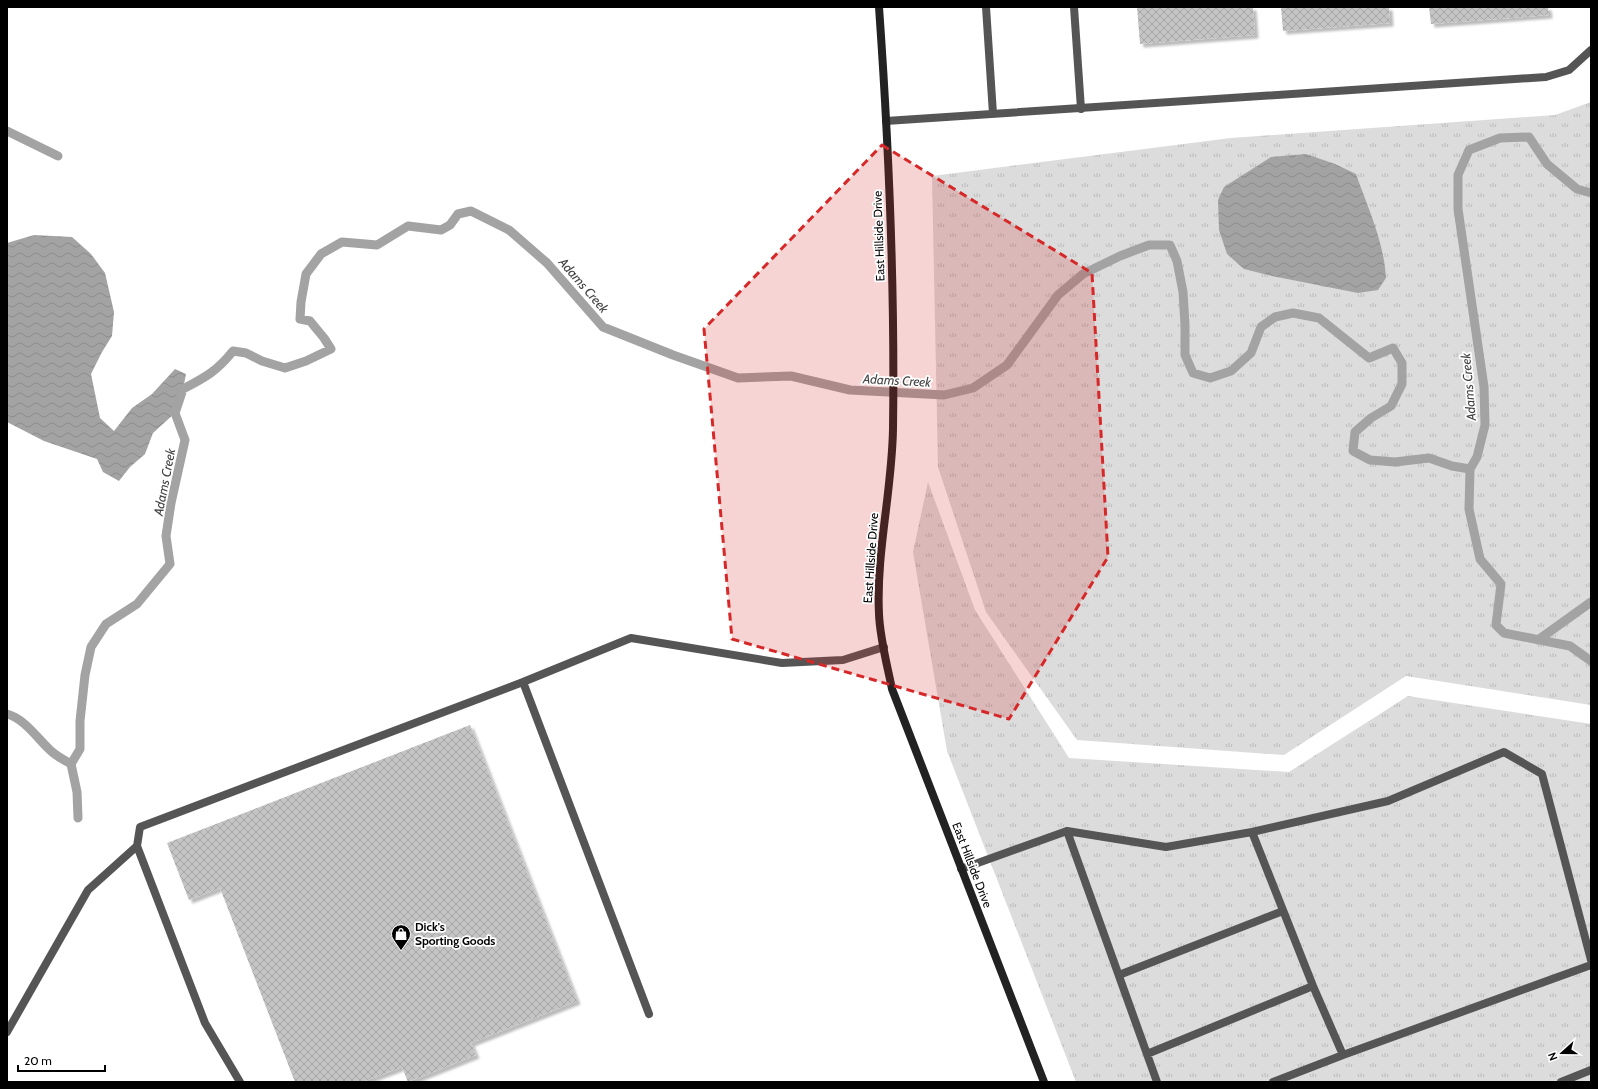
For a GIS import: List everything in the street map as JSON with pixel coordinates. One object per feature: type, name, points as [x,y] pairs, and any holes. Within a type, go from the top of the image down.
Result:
[{"type":"street","name":"East Hillside Drive","points":[[879,7],[886,121],[894,341],[893,446],[880,584],[879,614],[884,647],[892,688],[1044,1082]]},
{"type":"lane","points":[[986,7],[993,114]]},
{"type":"lane","points":[[1074,7],[1081,108]]},
{"type":"lane","points":[[886,121],[1546,77],[1569,70],[1591,50]]},
{"type":"lane","points":[[240,1082],[205,1023],[137,846],[140,827],[523,682],[631,638],[782,663],[843,660],[884,647]]},
{"type":"lane","points":[[523,682],[649,1014]]},
{"type":"lane","points":[[961,869],[1067,831],[1166,847],[1252,832],[1388,801],[1504,752],[1542,774],[1591,960]]},
{"type":"lane","points":[[1067,831],[1157,1082]]},
{"type":"lane","points":[[1252,832],[1313,986],[1344,1055]]},
{"type":"lane","points":[[7,1032],[88,890],[137,846]]},
{"type":"lane","points":[[1119,976],[1283,911]]},
{"type":"lane","points":[[1273,1082],[1591,965]]},
{"type":"lane","points":[[1147,1054],[1313,986]]},
{"type":"lane","points":[[1561,1082],[1591,1070]]},
{"type":"highlighted area","points":[[882,145],[1092,273],[1108,557],[1009,719],[732,639],[704,329]]},
{"type":"green space","points":[[1591,102],[1591,705],[1406,676],[1284,755],[1077,740],[986,612],[938,467],[932,176],[1231,138],[1555,115]]},
{"type":"green space","points":[[928,482],[975,610],[1069,758],[1289,772],[1408,696],[1591,724],[1591,1082],[1076,1082],[947,751],[913,552]]},
{"type":"water","points":[[1306,154],[1335,164],[1356,174],[1375,225],[1385,265],[1386,278],[1378,290],[1358,293],[1272,276],[1244,269],[1227,254],[1219,230],[1218,200],[1224,187],[1271,157]]},
{"type":"water","points":[[34,235],[72,237],[91,254],[105,273],[114,312],[112,336],[91,374],[100,418],[114,431],[132,408],[152,394],[175,369],[186,374],[175,413],[153,433],[145,454],[130,467],[119,481],[103,472],[97,459],[44,441],[7,422],[7,243]]},
{"type":"building","points":[[1137,7],[1253,7],[1255,35],[1140,44]]},
{"type":"building","points":[[1281,7],[1389,7],[1390,23],[1283,31]]},
{"type":"building","points":[[1429,7],[1548,7],[1549,15],[1431,24]]},
{"type":"building","name":"Dick's Sporting Goods","points":[[470,725],[577,1001],[471,1043],[476,1055],[408,1082],[402,1067],[362,1082],[295,1082],[220,888],[189,900],[167,843]]},
{"type":"waterway","points":[[7,131],[58,156]]},
{"type":"waterway","name":"Adams Creek","points":[[7,714],[25,724],[52,752],[71,764],[80,749],[80,721],[85,675],[91,647],[106,624],[137,604],[170,564],[166,536],[171,503],[185,440],[175,413],[183,389],[211,373],[222,364],[233,351],[246,353],[262,361],[285,368],[306,361],[331,349],[310,321],[300,319],[301,302],[306,274],[321,254],[342,242],[377,245],[408,226],[441,230],[450,225],[458,214],[471,211],[509,230],[547,263],[603,327],[673,355],[738,378],[791,376],[850,390],[944,395],[973,388],[1007,365],[1058,295],[1083,274],[1120,256],[1149,245],[1170,245],[1177,261],[1183,292],[1185,355],[1193,373],[1210,378],[1231,371],[1251,353],[1261,327],[1275,317],[1293,313],[1319,318],[1369,358],[1393,348],[1402,363],[1402,384],[1391,406],[1371,418],[1355,432],[1353,451],[1370,460],[1395,462],[1429,458],[1452,466],[1470,469],[1477,457],[1485,425],[1484,387],[1458,209],[1458,175],[1469,150],[1500,138],[1529,137],[1547,164],[1577,189],[1591,193]]},
{"type":"waterway","points":[[1470,469],[1469,509],[1480,559],[1501,584],[1496,625],[1504,633],[1570,646],[1591,661]]},
{"type":"waterway","points":[[1538,640],[1591,602]]},
{"type":"waterway","points":[[71,764],[77,792],[78,818]]},
{"type":"place","name":"Dick's Sporting Goods","points":[[401,951]]}]
